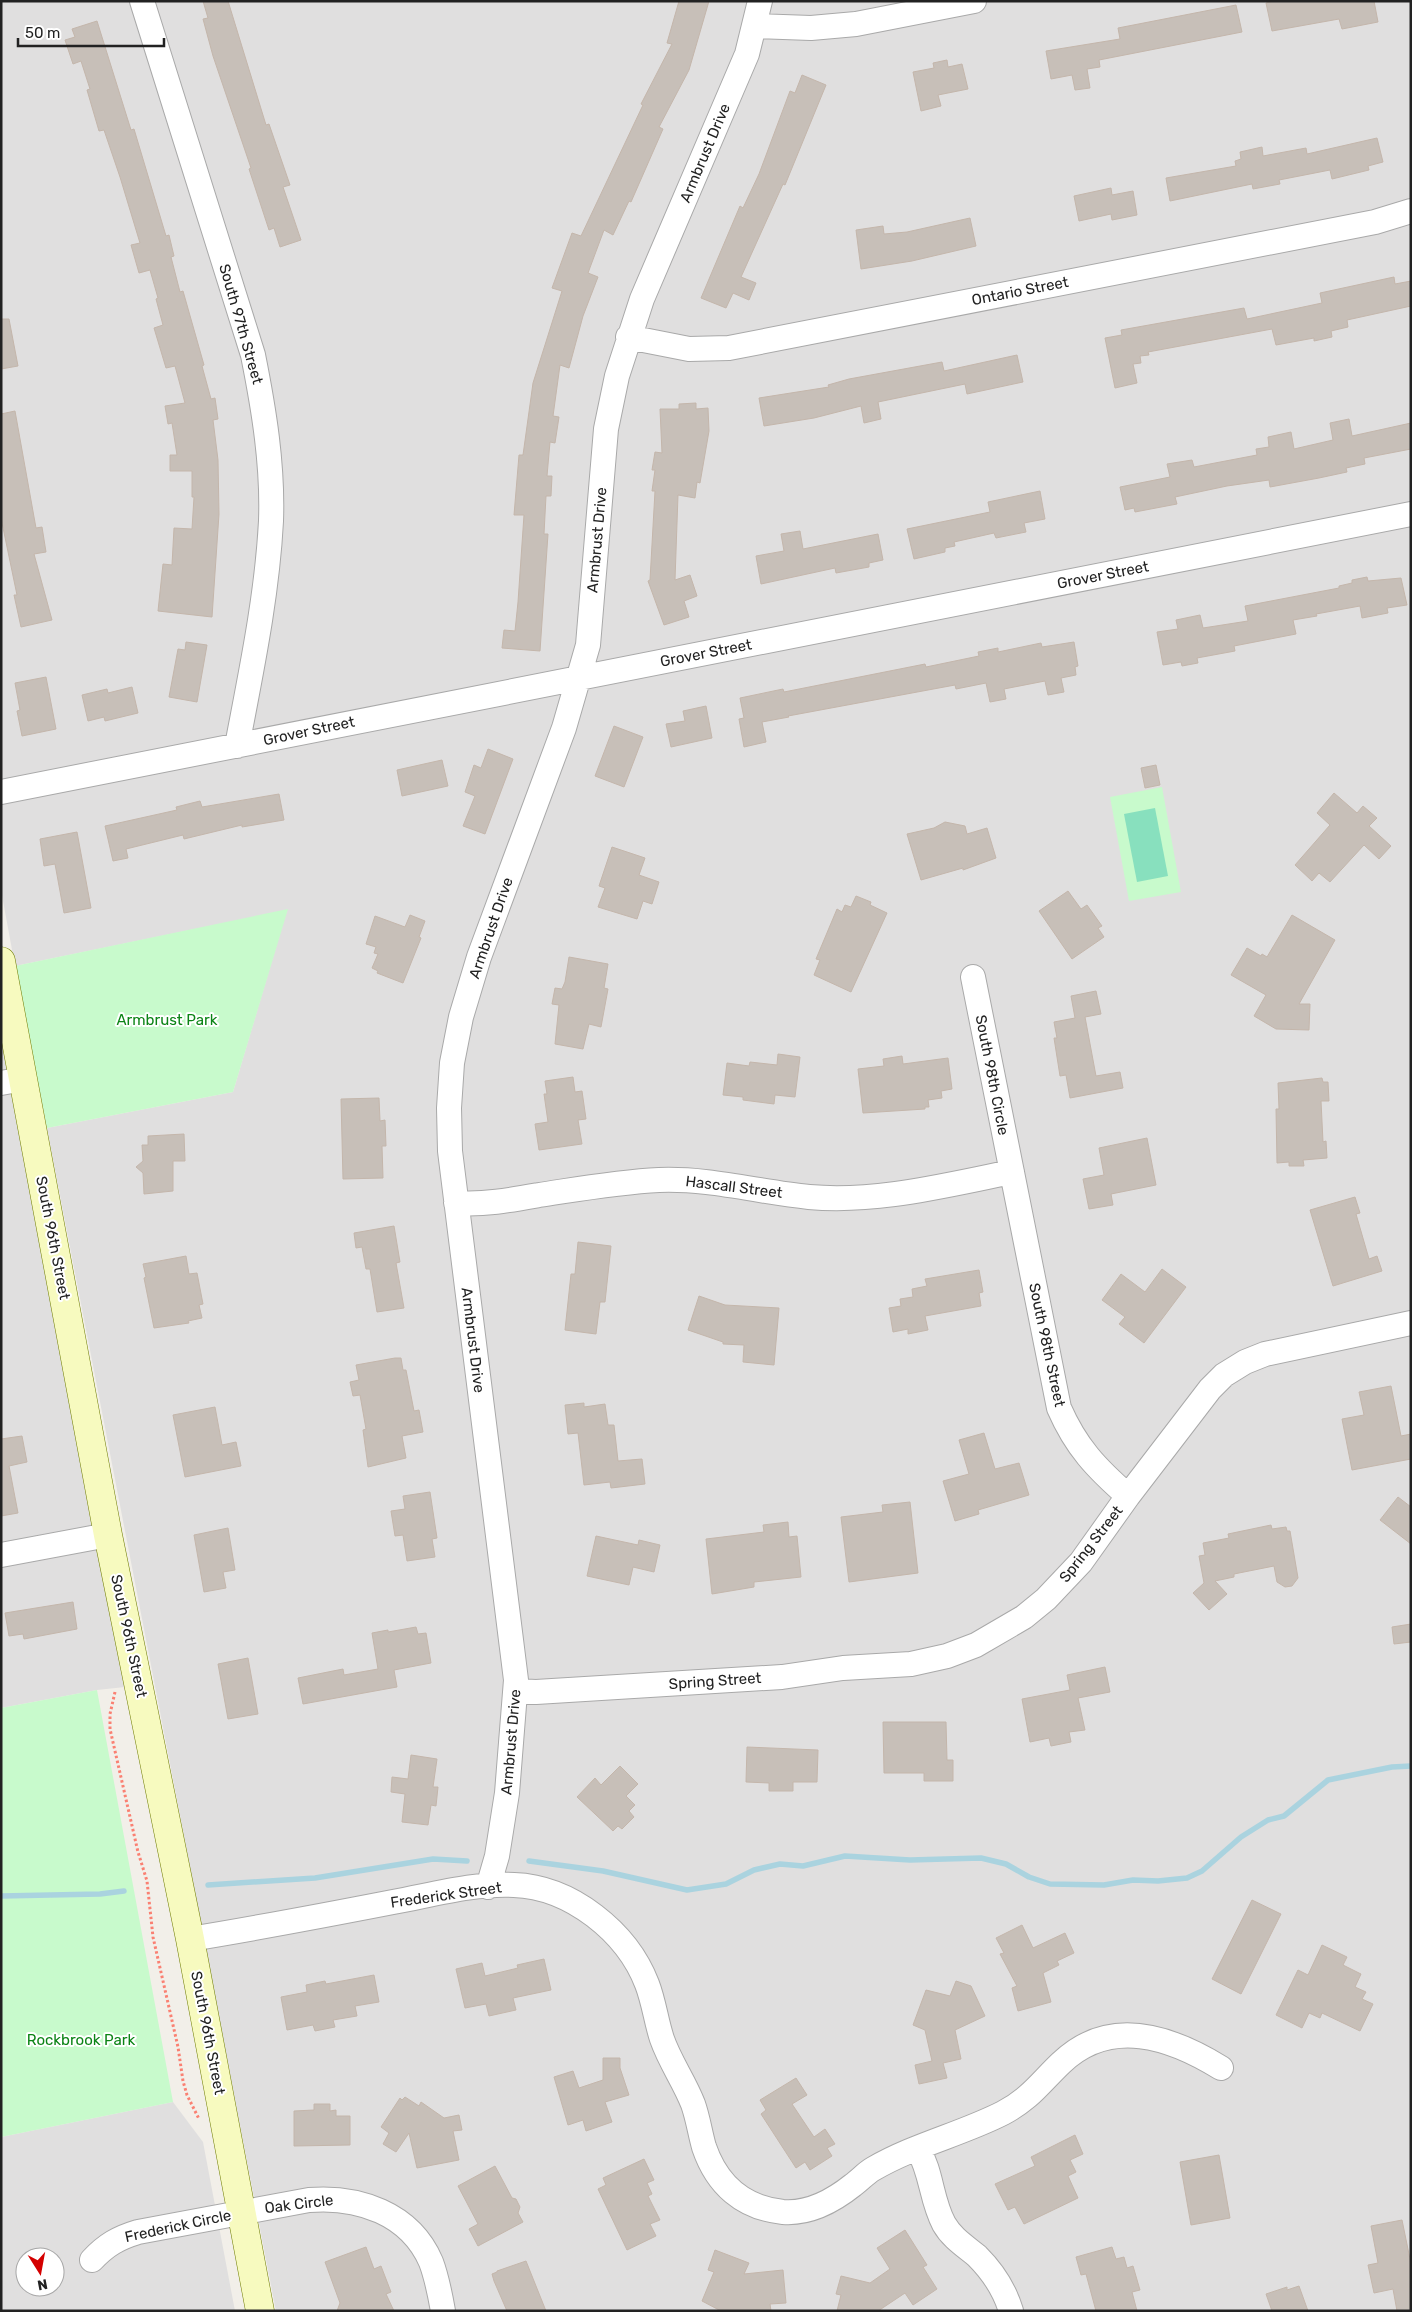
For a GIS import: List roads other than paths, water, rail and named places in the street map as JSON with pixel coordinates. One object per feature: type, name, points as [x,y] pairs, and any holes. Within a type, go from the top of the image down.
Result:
[{"type":"street","name":"South 97th Street","points":[[142,1],[253,355],[264,412],[270,464],[271,510],[267,571],[258,638],[237,746]]},
{"type":"street","name":"Armbrust Drive","points":[[488,1887],[497,1856],[507,1793],[516,1680],[450,1151],[449,1108],[452,1062],[461,1017],[479,957],[560,737],[588,645],[606,429],[616,376],[642,299],[747,54],[760,1]]},
{"type":"street","points":[[754,26],[811,28],[856,24],[974,1]]},
{"type":"street","name":"Ontario Street","points":[[628,337],[644,342],[689,350],[729,348],[1375,222],[1411,211]]},
{"type":"street","name":"Grover Street","points":[[1,792],[344,723],[578,680],[1411,514]]},
{"type":"street","name":"South 96th Street","points":[[1,961],[12,1081],[108,1536],[190,1939],[260,2311]]},
{"type":"street","name":"South 98th Circle","points":[[973,977],[1012,1172]]},
{"type":"street","name":"Hascall Street","points":[[456,1203],[488,1204],[608,1184],[660,1180],[709,1183],[810,1197],[862,1197],[901,1193],[1012,1172]]},
{"type":"street","name":"South 98th Street","points":[[1012,1172],[1053,1388],[1059,1408],[1070,1433],[1084,1453],[1103,1474],[1128,1496]]},
{"type":"street","name":"Spring Street","points":[[516,1691],[536,1692],[782,1677],[843,1668],[910,1664],[947,1656],[976,1645],[1001,1632],[1046,1600],[1081,1562],[1128,1496],[1210,1389],[1224,1375],[1245,1362],[1283,1349],[1411,1323]]},
{"type":"street","points":[[1,1556],[108,1536]]},
{"type":"street","name":"Frederick Street","points":[[190,1939],[461,1890],[515,1885],[560,1897],[595,1916],[611,1929],[630,1952],[647,1982],[662,2039],[694,2107],[711,2165],[719,2179],[735,2195],[764,2209],[787,2212],[807,2210],[839,2196],[868,2172],[887,2161],[918,2149]]},
{"type":"street","points":[[1011,2311],[990,2270],[954,2237],[944,2225],[936,2207],[925,2162],[918,2149],[1024,2102],[1062,2061],[1080,2049],[1096,2042],[1124,2035],[1147,2036],[1190,2050],[1221,2068]]},
{"type":"street","name":"Oak Circle","points":[[242,2212],[330,2198],[347,2200],[377,2208],[403,2226],[422,2246],[430,2261],[438,2284],[444,2311]]},
{"type":"street","name":"Frederick Circle","points":[[92,2260],[105,2246],[117,2239],[138,2232],[242,2212]]},
{"type":"waterway","points":[[529,1861],[603,1871],[687,1890],[726,1884],[754,1870],[780,1864],[803,1866],[845,1856],[910,1860],[981,1858],[1006,1864],[1029,1877],[1050,1884],[1104,1885],[1133,1880],[1158,1881],[1187,1878],[1202,1871],[1241,1837],[1268,1820],[1284,1816],[1328,1780],[1392,1767],[1411,1766]]},
{"type":"waterway","points":[[208,1885],[315,1878],[433,1859],[467,1861]]},
{"type":"waterway","points":[[1,1896],[100,1894],[124,1891]]},
{"type":"park label","name":"Armbrust Park","points":[[167,1020]]},
{"type":"park label","name":"Rockbrook Park","points":[[81,2040]]}]
